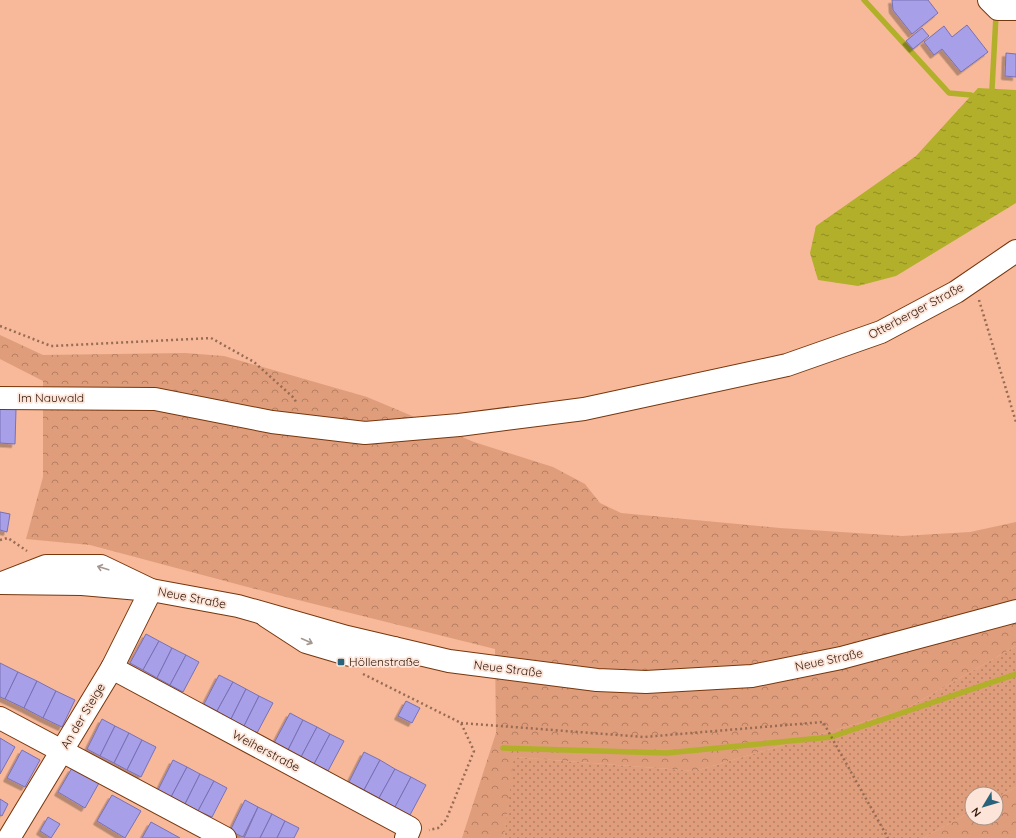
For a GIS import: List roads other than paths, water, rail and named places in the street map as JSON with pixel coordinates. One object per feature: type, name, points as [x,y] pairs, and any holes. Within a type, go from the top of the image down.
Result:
[{"type":"street","points":[[989,0],[998,9],[1016,9]]},
{"type":"street","name":"Otterberger Straße","points":[[308,426],[365,433],[584,409],[788,365],[881,332],[956,292],[1016,251]]},
{"type":"street","name":"Im Nauwald","points":[[0,398],[155,399],[272,422],[308,426]]},
{"type":"street","name":"Neue Straße","points":[[1,583],[82,584],[151,590],[238,606],[449,661],[597,680],[646,682],[752,676],[842,658],[1016,611]]},
{"type":"street","name":"An der Steige","points":[[9,838],[112,668],[151,590]]},
{"type":"street","name":"Weiherstraße","points":[[112,668],[408,833]]},
{"type":"street","points":[[0,718],[225,838]]},
{"type":"water","points":[[978,88],[1016,90],[1016,203],[896,276],[858,286],[818,280],[810,253],[816,226],[916,156]]},
{"type":"waterway","points":[[864,0],[949,93],[971,95]]},
{"type":"waterway","points":[[992,89],[996,16]]},
{"type":"waterway","points":[[503,748],[667,753],[831,737],[1016,674]]},
{"type":"place","name":"Höllenstraße","points":[[341,662]]}]
